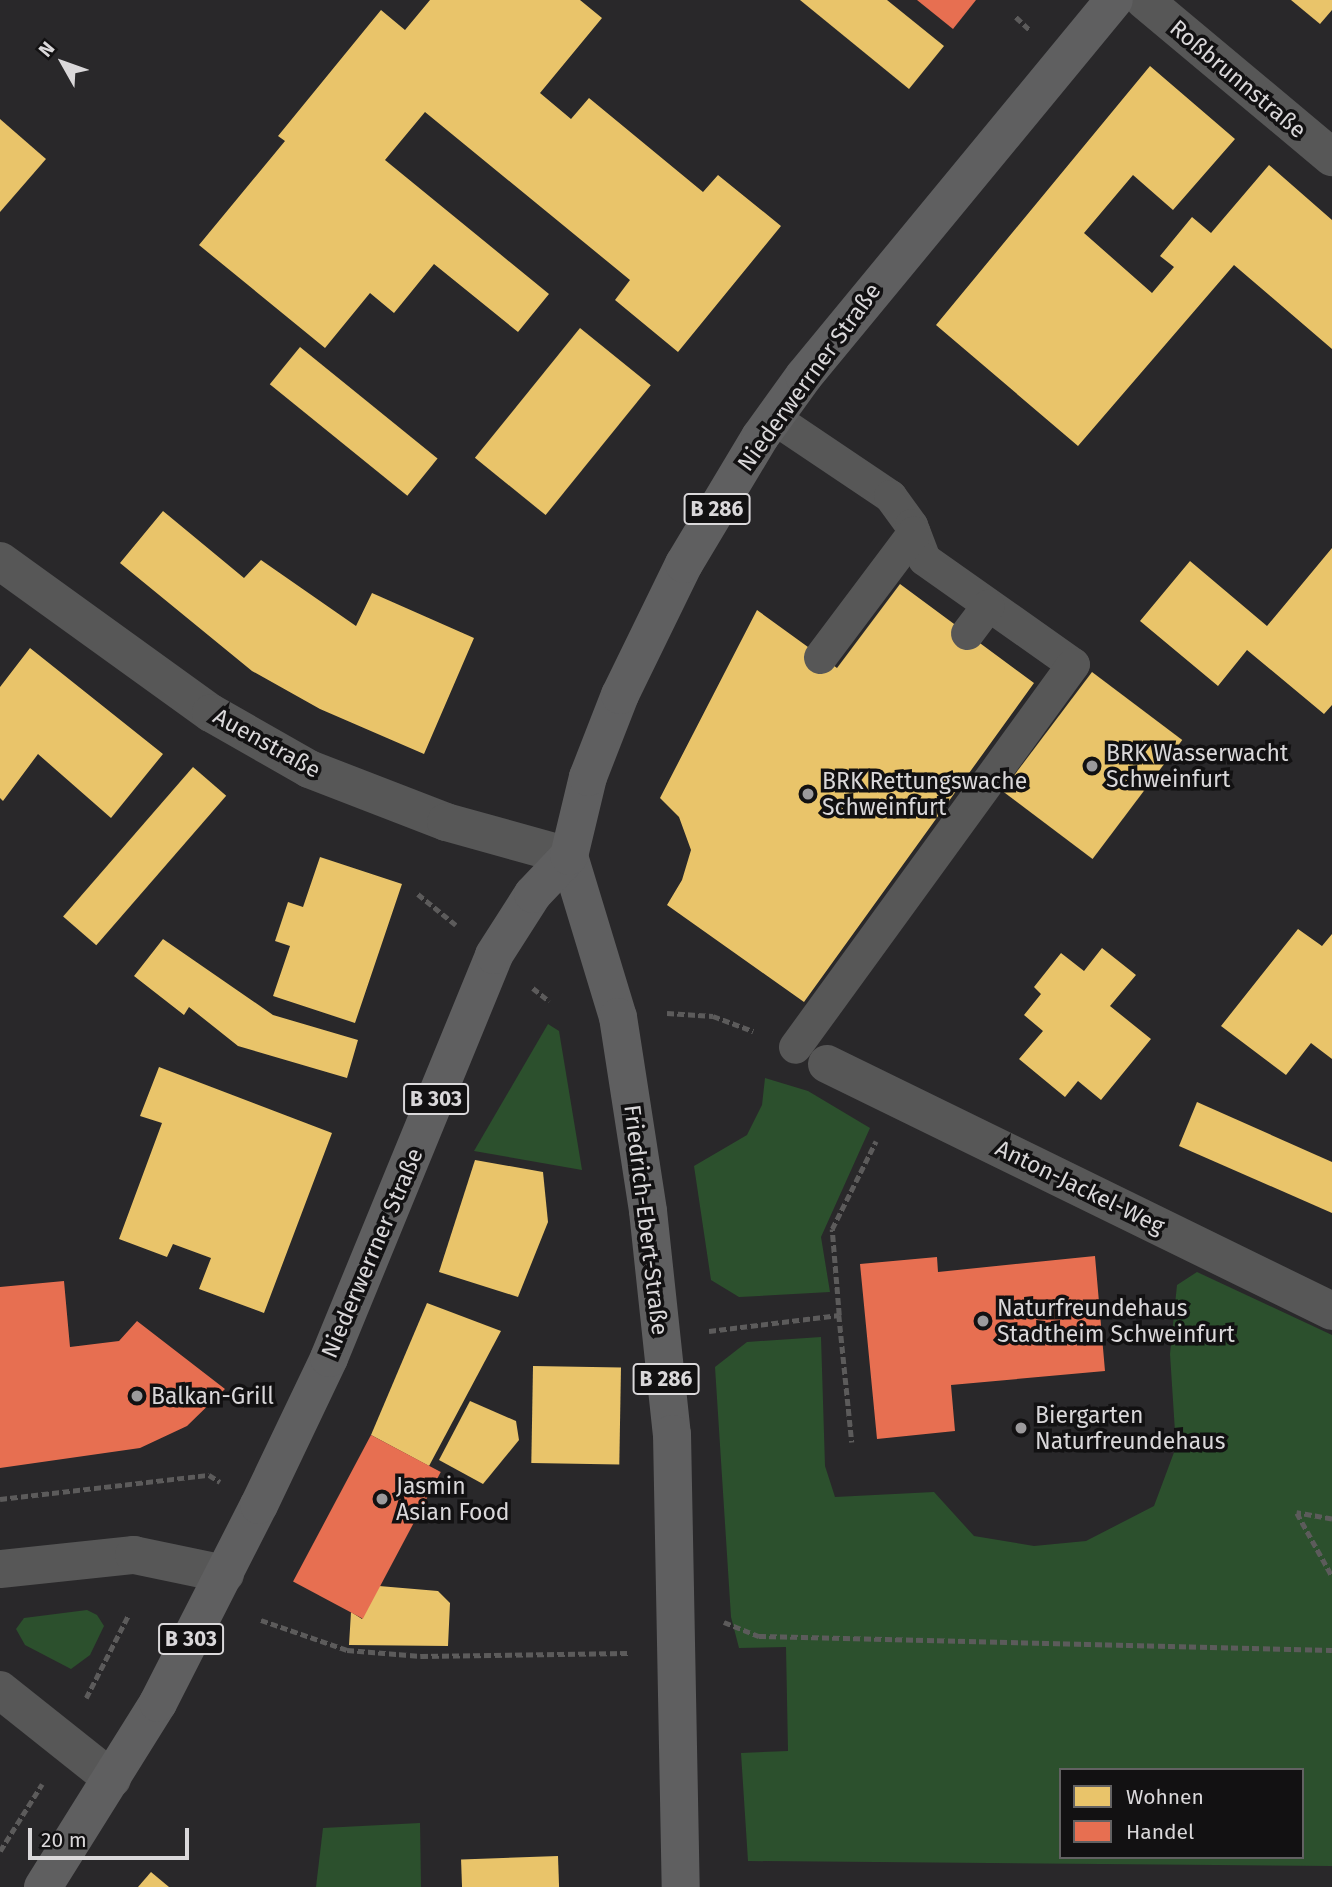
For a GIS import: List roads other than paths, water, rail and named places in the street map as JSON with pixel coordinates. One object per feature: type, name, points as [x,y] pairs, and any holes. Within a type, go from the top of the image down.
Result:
[{"type":"main road","name":"Niederwerrner Straße","points":[[43,1887],[113,1779],[225,1574],[329,1358],[494,955],[533,894],[569,856],[587,777],[657,611],[774,418],[881,278],[1114,0]]},
{"type":"main road","name":"Friedrich-Ebert-Straße","points":[[569,856],[618,1017],[648,1211],[672,1434],[680,1650],[681,1887]]},
{"type":"street","name":"Roßbrunnstraße","points":[[1144,0],[1332,157]]},
{"type":"street","name":"Auenstraße","points":[[5,573],[211,713],[309,769],[446,822],[569,856]]},
{"type":"street","name":"Anton-Jackel-Weg","points":[[811,1056],[1332,1311]]},
{"type":"street","points":[[0,1569],[134,1555],[225,1574]]},
{"type":"street","points":[[0,1690],[113,1779]]},
{"type":"lane","points":[[774,418],[890,496],[914,532],[924,559],[987,606],[1073,664],[811,1056]]},
{"type":"lane","points":[[820,657],[914,532]]},
{"type":"lane","points":[[967,633],[987,606]]},
{"type":"place","name":"BRK Wasserwacht Schweinfurt","points":[[1092,766]]},
{"type":"place","name":"BRK Rettungswache Schweinfurt","points":[[808,794]]},
{"type":"place","name":"Naturfreundehaus Stadtheim Schweinfurt","points":[[983,1321]]},
{"type":"place","name":"Balkan-Grill","points":[[137,1396]]},
{"type":"place","name":"Biergarten Naturfreundehaus","points":[[1021,1428]]},
{"type":"place","name":"Jasmin Asian Food","points":[[382,1499]]}]
